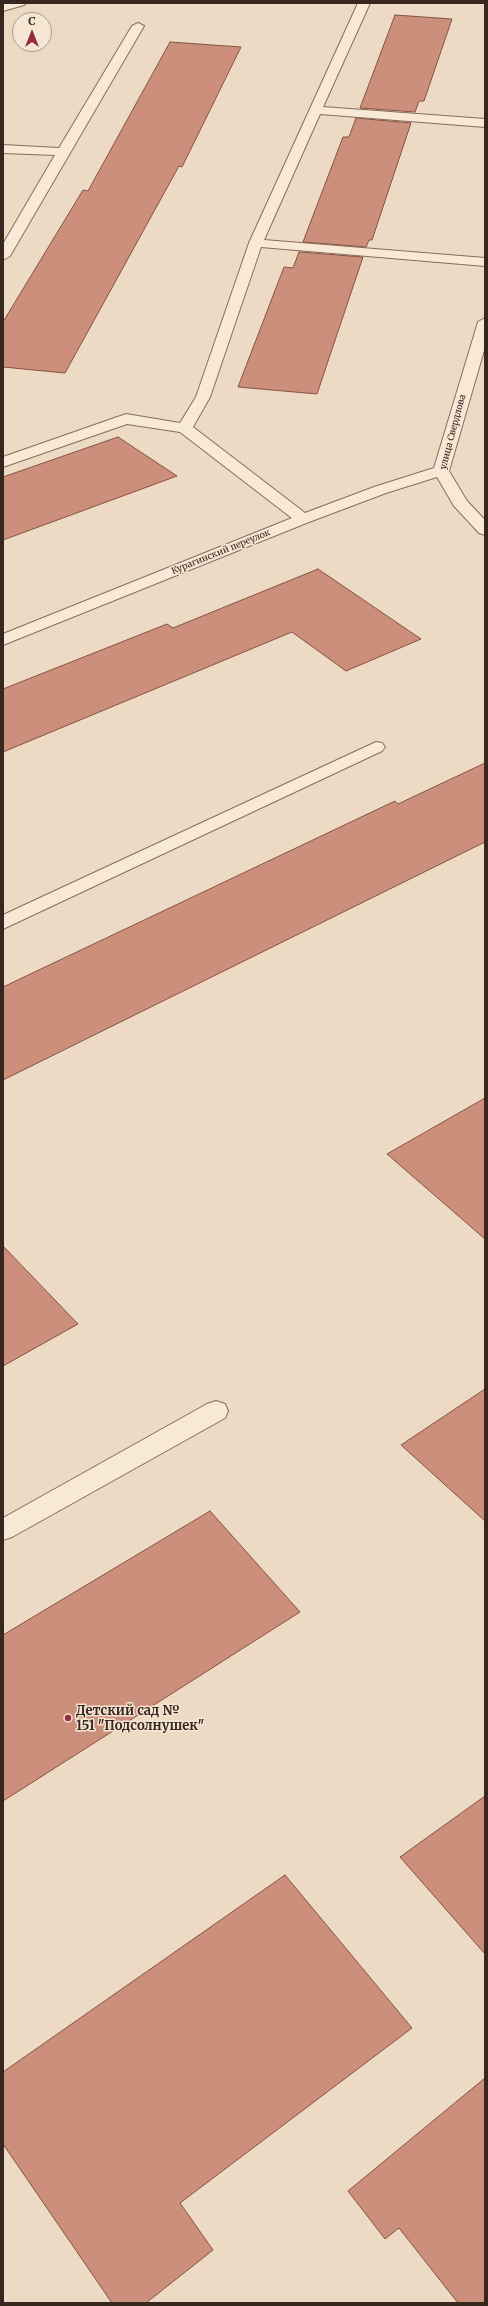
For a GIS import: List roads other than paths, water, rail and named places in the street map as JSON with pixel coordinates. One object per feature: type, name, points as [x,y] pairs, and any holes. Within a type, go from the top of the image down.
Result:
[{"type":"street","points":[[3,8],[20,3]]},
{"type":"street","points":[[185,428],[203,397],[256,243],[364,3]]},
{"type":"street","points":[[3,256],[138,26]]},
{"type":"street","points":[[316,110],[485,122]]},
{"type":"street","points":[[3,149],[64,152]]},
{"type":"street","points":[[256,243],[485,262]]},
{"type":"street","name":"улица Свердлова","points":[[485,322],[441,471],[460,503],[485,530]]},
{"type":"street","points":[[3,462],[126,419],[185,428],[303,519]]},
{"type":"street","name":"Курагинский переулок","points":[[3,640],[303,519],[380,490],[441,471]]},
{"type":"street","points":[[3,923],[376,747]]},
{"type":"street","points":[[3,1530],[216,1411]]},
{"type":"place","name":"Детский сад № 151 \"Подсолнушек\"","points":[[68,1718]]}]
